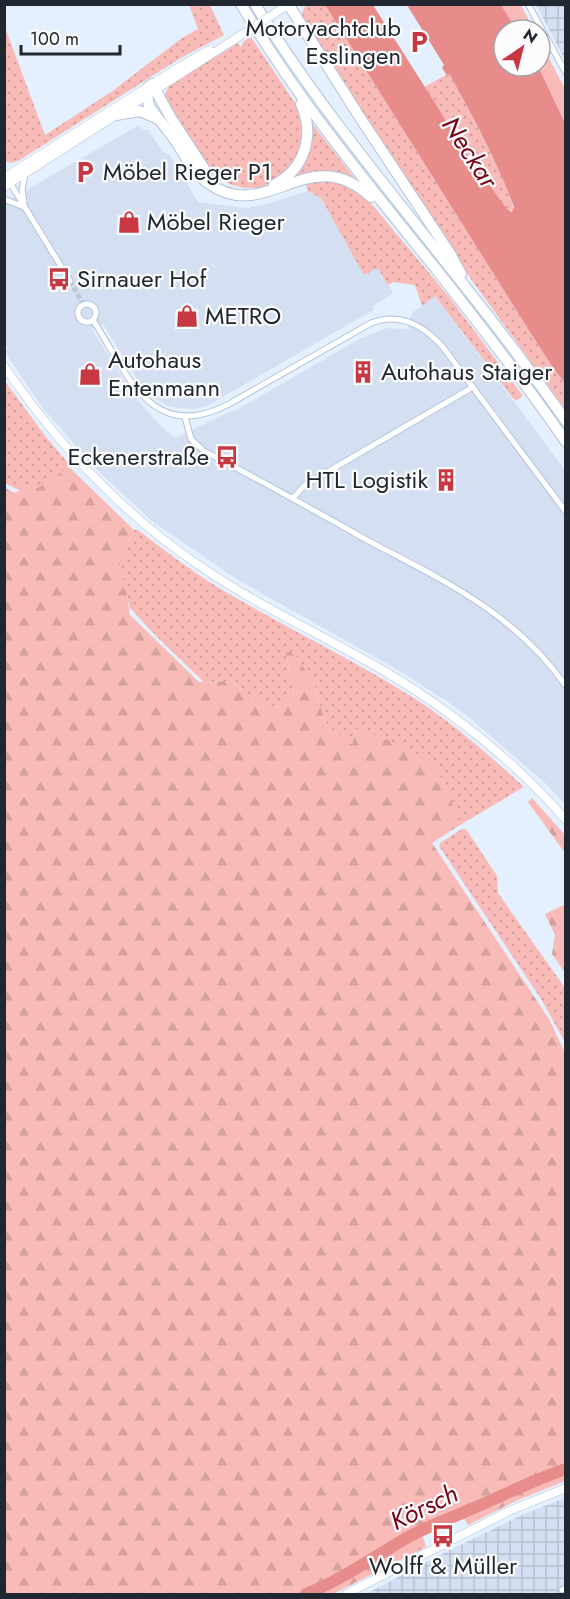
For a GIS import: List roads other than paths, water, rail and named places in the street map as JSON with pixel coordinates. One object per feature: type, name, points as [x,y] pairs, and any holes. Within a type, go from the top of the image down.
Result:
[{"type":"highway","points":[[241,4],[290,82],[331,138],[488,336],[566,442]]},
{"type":"highway","points":[[255,4],[299,73],[342,132],[471,293],[566,421]]},
{"type":"highway","points":[[288,6],[455,261],[471,293]]},
{"type":"highway","points":[[151,89],[204,171],[221,184],[249,191],[270,186],[285,179],[303,156],[308,127],[303,108],[290,82]]},
{"type":"highway","points":[[151,89],[149,106],[197,174],[210,185],[237,196],[251,195],[309,178],[333,176],[358,186],[392,215]]},
{"type":"highway","points":[[116,115],[140,111],[160,121]]},
{"type":"main road","points":[[6,179],[26,173],[116,115],[195,58],[235,39],[288,6]]},
{"type":"main road","points":[[6,179],[151,89]]},
{"type":"main road","points":[[4,366],[41,418],[72,455],[114,498],[151,530],[225,582],[384,671],[442,708],[503,757],[566,820]]},
{"type":"main road","points":[[346,1594],[502,1514],[566,1488]]},
{"type":"street","points":[[528,4],[566,73]]},
{"type":"street","points":[[25,207],[22,190],[26,173]]},
{"type":"street","points":[[6,179],[70,281]]},
{"type":"street","points":[[4,199],[25,207]]},
{"type":"street","points":[[93,320],[144,398],[167,414],[185,417],[198,417],[215,411],[366,326],[387,319],[408,321],[432,336],[566,512]]},
{"type":"street","points":[[293,498],[306,484],[473,387]]},
{"type":"street","points":[[185,417],[190,438],[200,448],[467,595],[497,614],[537,651],[566,686]]},
{"type":"waterway","name":"Körsch","points":[[306,1594],[346,1574],[417,1532],[566,1469]]},
{"type":"tunnel","points":[[70,281],[83,304]]},
{"type":"place","name":"Motoryachtclub Esslingen","points":[[419,42]]},
{"type":"place","name":"Möbel Rieger P1","points":[[85,172]]},
{"type":"place","name":"Möbel Rieger","points":[[129,222]]},
{"type":"place","name":"Sirnauer Hof","points":[[59,279]]},
{"type":"place","name":"METRO","points":[[187,316]]},
{"type":"place","name":"Autohaus Staiger","points":[[363,372]]},
{"type":"place","name":"Autohaus Entenmann","points":[[90,374]]},
{"type":"place","name":"Eckenerstraße","points":[[227,457]]},
{"type":"place","name":"HTL Logistik","points":[[446,480]]},
{"type":"place","name":"Wolff & Müller","points":[[443,1536]]},
{"type":"water label","name":"Neckar","points":[[470,152]]}]
